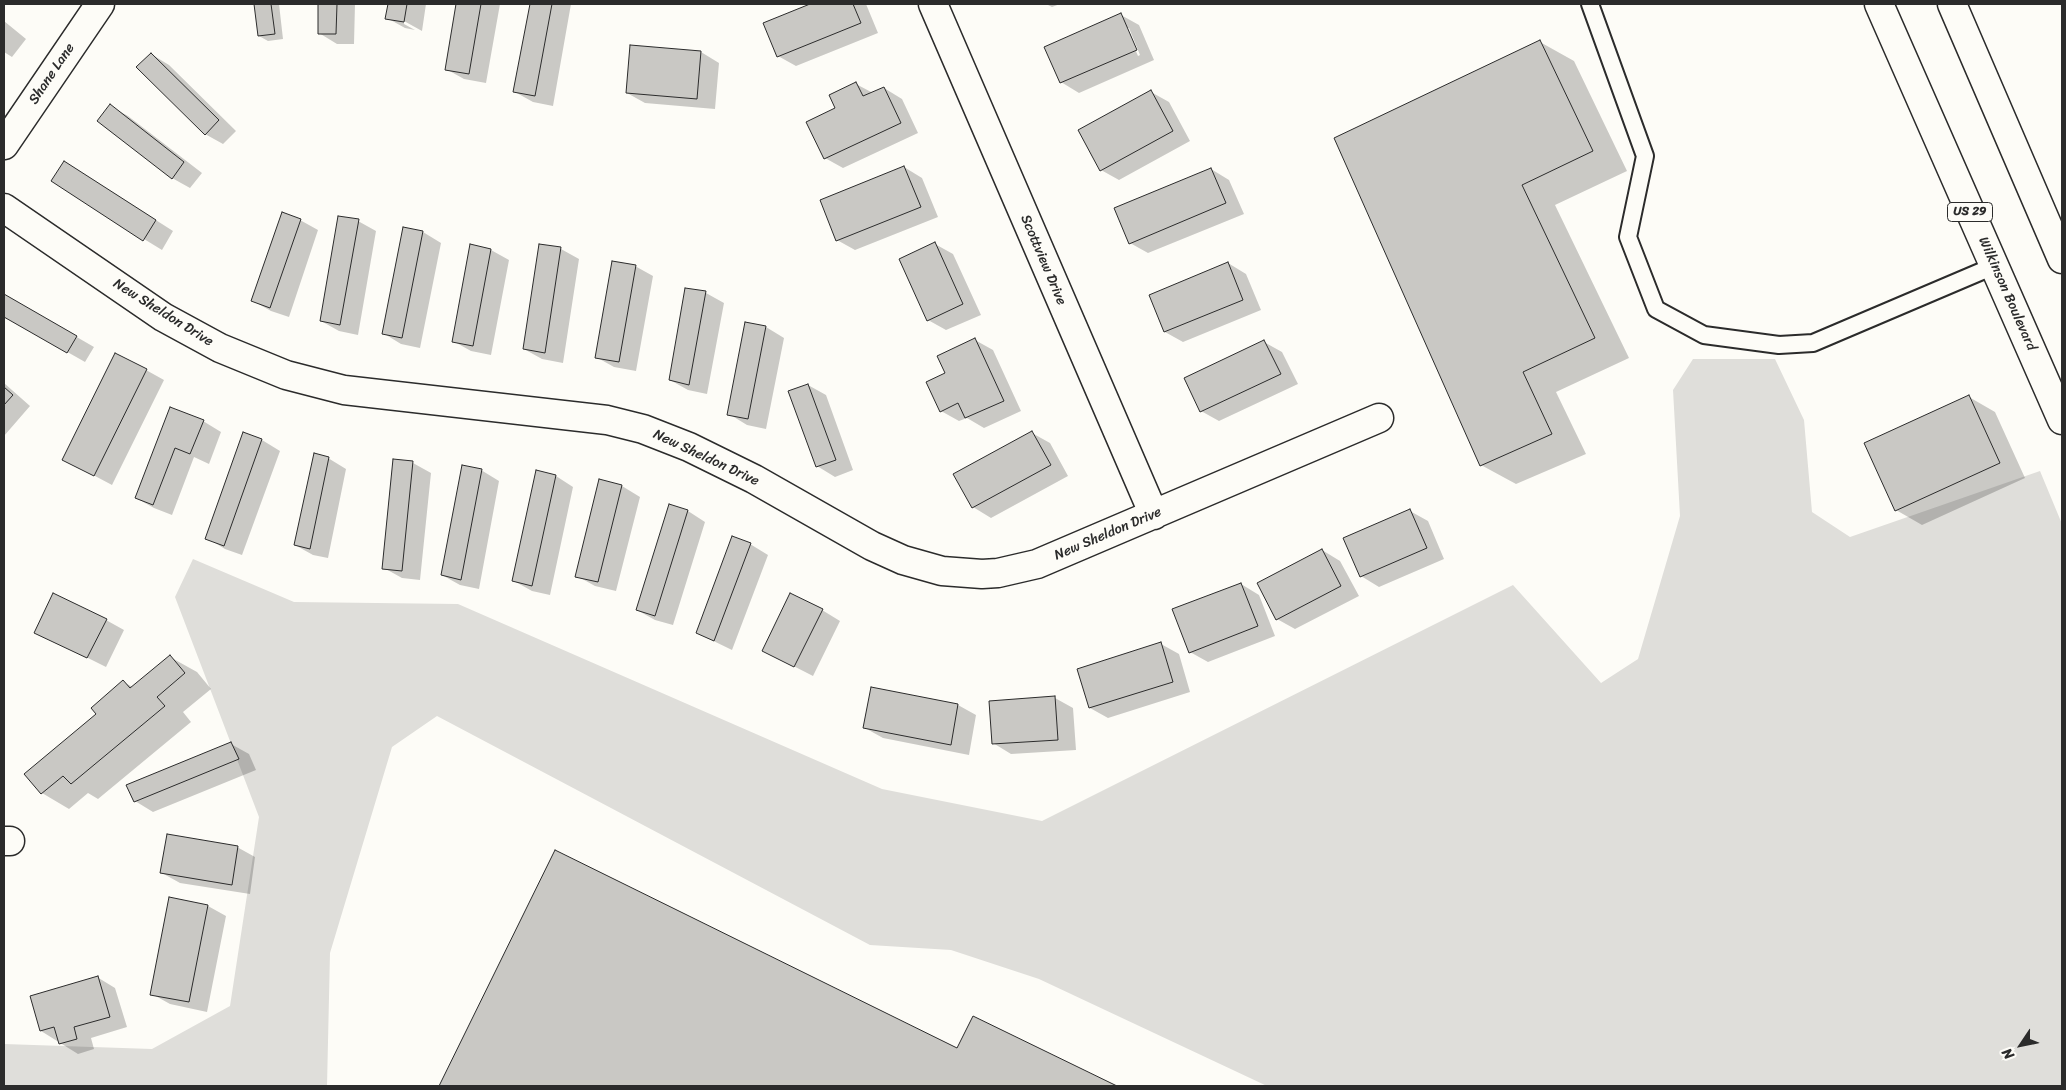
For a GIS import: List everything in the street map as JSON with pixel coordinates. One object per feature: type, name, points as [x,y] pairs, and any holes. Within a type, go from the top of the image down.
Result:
[{"type":"street","name":"Shane Lane","points":[[4,145],[100,4]]},
{"type":"street","name":"Scottview Drive","points":[[933,4],[1154,515]]},
{"type":"street","name":"Wilkinson Boulevard","points":[[1879,4],[2062,420]]},
{"type":"street","points":[[1952,4],[2062,260]]},
{"type":"street","name":"New Sheldon Drive","points":[[4,208],[164,317],[220,348],[286,375],[344,390],[607,420],[643,429],[689,447],[754,479],[872,546],[903,560],[942,571],[998,573],[1038,564],[1379,418]]},
{"type":"lane","points":[[1590,4],[1645,156],[1628,237],[1656,309],[1704,335],[1779,345],[1814,343],[1994,266]]},
{"type":"shaded area","points":[[1693,359],[1775,359],[1804,420],[1812,512],[1850,537],[2040,471],[2062,524],[2062,1086],[1267,1086],[1039,979],[951,950],[870,945],[437,716],[392,747],[330,953],[327,1086],[4,1086],[4,1044],[152,1049],[230,1006],[259,817],[175,597],[193,559],[294,602],[458,604],[882,789],[1042,821],[1513,585],[1601,683],[1638,659],[1680,516],[1673,390]]},
{"type":"building","points":[[254,4],[271,4],[275,34],[258,36]]},
{"type":"building","points":[[318,4],[337,4],[336,34],[318,34]]},
{"type":"building","points":[[388,4],[407,4],[404,22],[385,19]]},
{"type":"building","points":[[456,4],[481,4],[469,74],[445,70]]},
{"type":"building","points":[[530,4],[552,4],[535,96],[513,92]]},
{"type":"building","points":[[810,4],[853,4],[861,23],[777,57],[763,23]]},
{"type":"building","points":[[1121,13],[1137,50],[1060,83],[1044,47]]},
{"type":"building","points":[[1540,40],[1593,151],[1522,185],[1595,338],[1523,372],[1552,434],[1480,466],[1334,138]]},
{"type":"building","points":[[630,45],[701,51],[697,99],[626,93]]},
{"type":"building","points":[[151,53],[219,120],[205,135],[136,67]]},
{"type":"building","points":[[856,82],[863,96],[884,87],[901,123],[824,159],[806,122],[835,108],[829,95]]},
{"type":"building","points":[[1151,90],[1173,131],[1100,171],[1078,130]]},
{"type":"building","points":[[110,104],[184,162],[172,179],[97,121]]},
{"type":"building","points":[[64,161],[156,220],[143,241],[51,181]]},
{"type":"building","points":[[904,166],[921,207],[836,241],[820,200]]},
{"type":"building","points":[[1211,168],[1226,203],[1129,244],[1114,208]]},
{"type":"building","points":[[282,212],[301,219],[270,308],[251,301]]},
{"type":"building","points":[[338,216],[359,219],[340,325],[320,321]]},
{"type":"building","points":[[403,227],[423,231],[402,338],[382,334]]},
{"type":"building","points":[[935,242],[963,304],[927,321],[899,259]]},
{"type":"building","points":[[470,244],[491,249],[473,346],[452,342]]},
{"type":"building","points":[[539,244],[561,247],[545,353],[523,349]]},
{"type":"building","points":[[612,261],[636,265],[619,362],[595,358]]},
{"type":"building","points":[[1228,262],[1243,300],[1164,332],[1149,295]]},
{"type":"building","points":[[685,288],[706,291],[689,385],[669,380]]},
{"type":"building","points":[[4,294],[77,336],[67,353],[4,317]]},
{"type":"building","points":[[745,322],[766,326],[748,419],[727,415]]},
{"type":"building","points":[[975,338],[1004,401],[965,418],[958,403],[940,412],[926,382],[945,373],[937,356]]},
{"type":"building","points":[[1264,340],[1281,374],[1200,412],[1184,378]]},
{"type":"building","points":[[115,353],[147,369],[94,476],[62,460]]},
{"type":"building","points":[[808,384],[836,460],[816,467],[788,391]]},
{"type":"building","points":[[4,387],[13,395],[4,405]]},
{"type":"building","points":[[1969,395],[2000,463],[1895,511],[1864,443]]},
{"type":"building","points":[[170,407],[204,420],[190,454],[175,448],[153,505],[135,498]]},
{"type":"building","points":[[1032,431],[1051,465],[972,508],[953,474]]},
{"type":"building","points":[[243,432],[262,439],[224,546],[205,539]]},
{"type":"building","points":[[314,453],[329,457],[310,549],[294,545]]},
{"type":"building","points":[[393,459],[413,461],[402,571],[382,569]]},
{"type":"building","points":[[462,465],[482,469],[461,580],[441,575]]},
{"type":"building","points":[[536,470],[556,475],[532,586],[512,581]]},
{"type":"building","points":[[599,479],[622,485],[598,582],[575,577]]},
{"type":"building","points":[[669,504],[688,510],[655,616],[636,610]]},
{"type":"building","points":[[1410,509],[1427,548],[1360,577],[1343,538]]},
{"type":"building","points":[[732,536],[751,543],[714,641],[696,633]]},
{"type":"building","points":[[1322,549],[1341,586],[1276,620],[1257,583]]},
{"type":"building","points":[[1241,583],[1258,626],[1189,653],[1172,609]]},
{"type":"building","points":[[53,593],[107,619],[87,658],[34,633]]},
{"type":"building","points":[[790,593],[823,609],[794,667],[762,651]]},
{"type":"building","points":[[1161,642],[1173,682],[1089,708],[1077,669]]},
{"type":"building","points":[[170,655],[185,673],[157,697],[165,706],[71,784],[63,776],[41,794],[24,774],[96,714],[91,708],[123,680],[130,688]]},
{"type":"building","points":[[871,687],[958,704],[951,745],[863,728]]},
{"type":"building","points":[[1055,696],[1058,740],[992,744],[989,701]]},
{"type":"building","points":[[231,742],[239,759],[134,802],[126,785]]},
{"type":"building","points":[[167,834],[238,846],[232,885],[160,873]]},
{"type":"building","points":[[555,850],[957,1048],[973,1016],[1117,1086],[439,1086]]},
{"type":"building","points":[[169,897],[208,905],[189,1002],[150,995]]},
{"type":"building","points":[[98,976],[110,1017],[74,1027],[77,1039],[59,1044],[54,1027],[40,1031],[30,996]]}]
